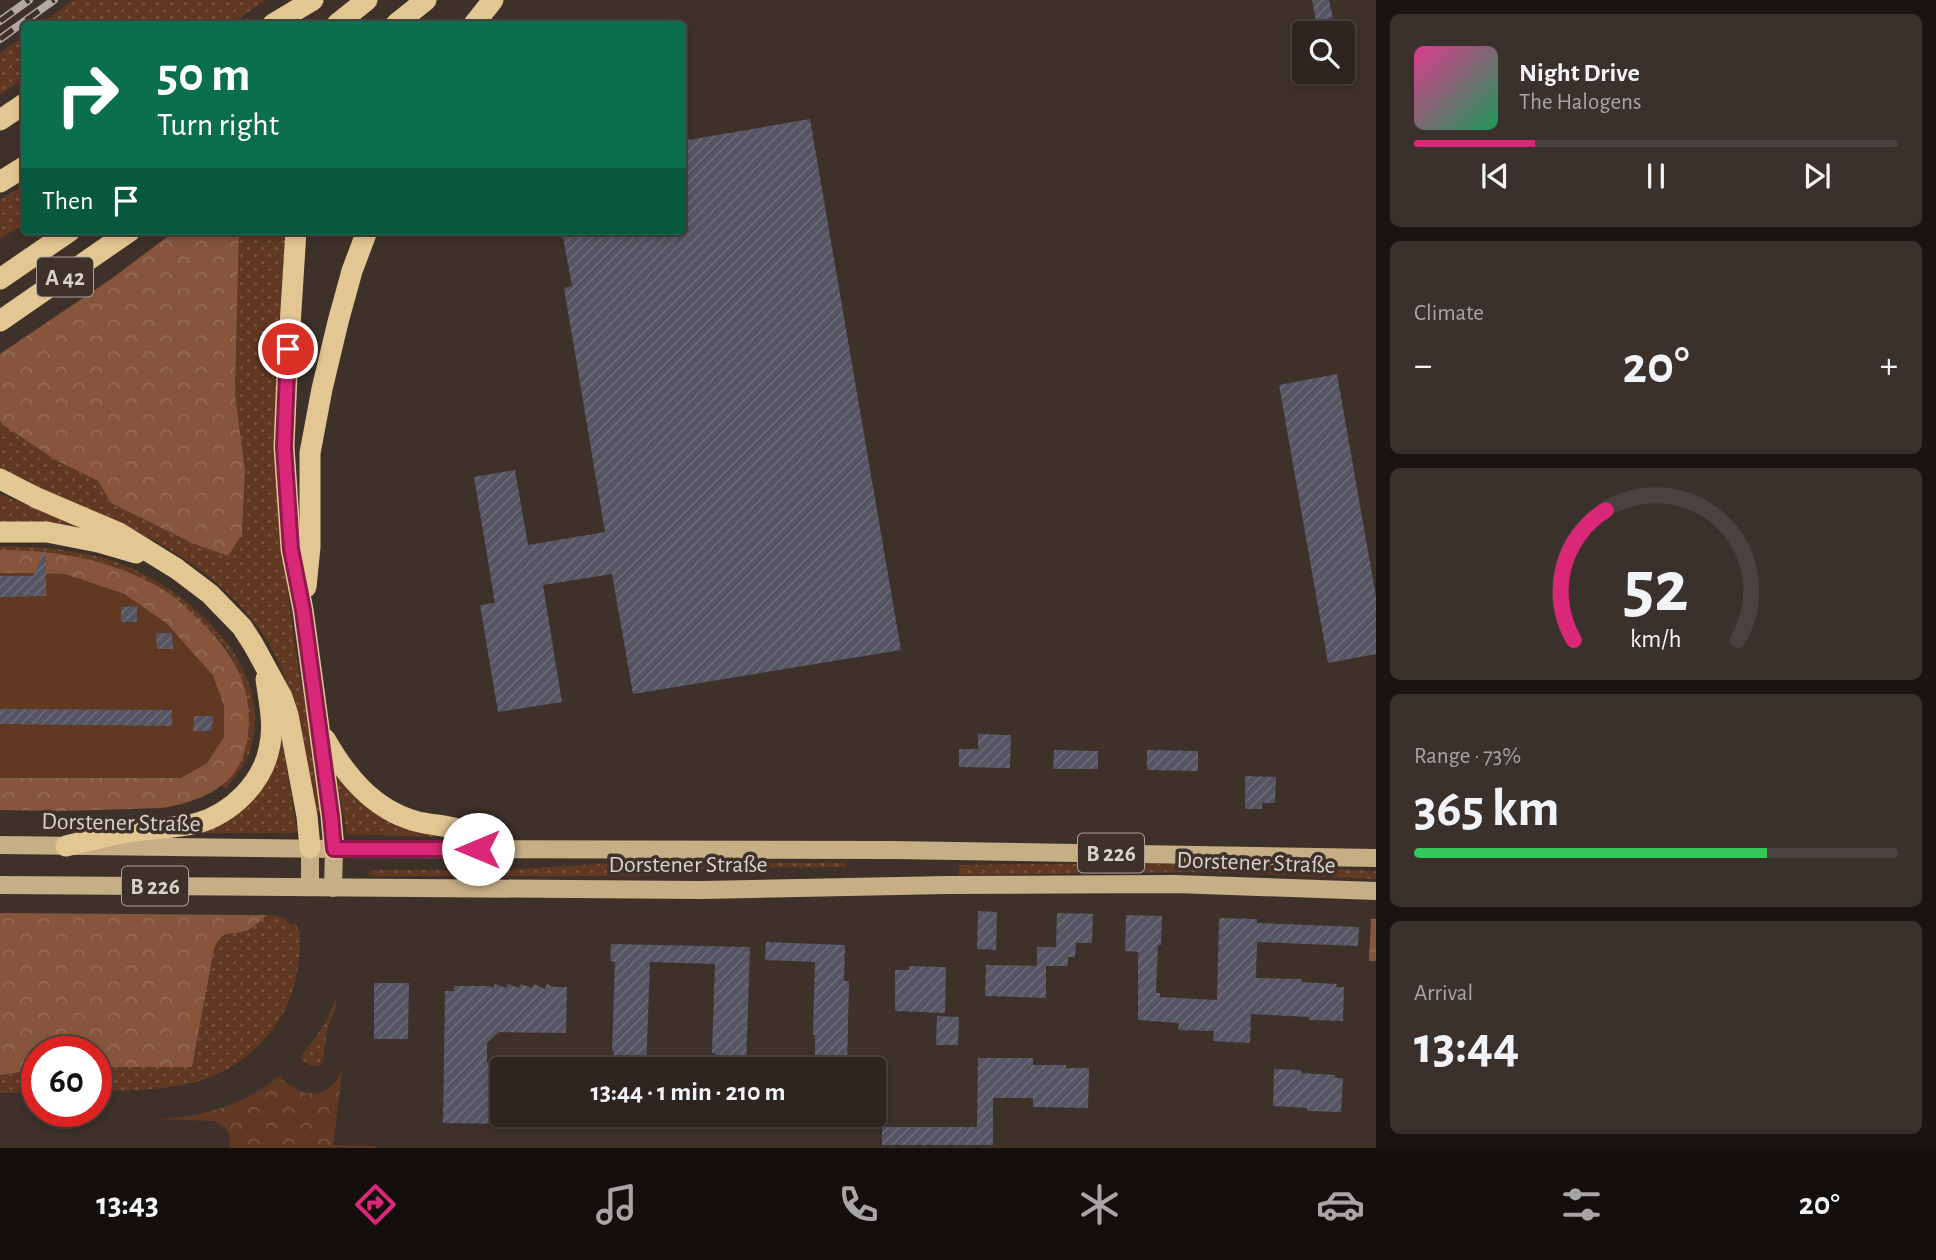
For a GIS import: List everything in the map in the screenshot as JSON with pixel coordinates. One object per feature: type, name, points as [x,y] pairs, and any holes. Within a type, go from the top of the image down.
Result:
[{"type":"highway","points":[[278,21],[313,0]]},
{"type":"highway","points":[[341,21],[367,0]]},
{"type":"highway","points":[[400,21],[426,0]]},
{"type":"highway","points":[[476,21],[493,0]]},
{"type":"highway","points":[[0,120],[21,106]]},
{"type":"highway","points":[[0,182],[21,169]]},
{"type":"highway","name":"A 42","points":[[0,279],[64,235]]},
{"type":"highway","name":"A 42","points":[[0,321],[124,235]]},
{"type":"highway","points":[[296,235],[284,447],[291,549],[303,610],[334,849]]},
{"type":"highway","points":[[303,610],[310,547],[310,453],[338,322],[366,235]]},
{"type":"highway","points":[[0,479],[119,533],[177,569],[210,594],[242,627],[282,697],[288,716],[307,816],[310,848]]},
{"type":"highway","points":[[0,532],[47,532],[98,542],[177,569]]},
{"type":"highway","points":[[66,846],[132,831],[199,822],[216,815],[240,798],[259,776],[270,748],[271,718],[264,667]]},
{"type":"highway","points":[[320,731],[348,776],[386,809],[417,822],[459,829],[503,850]]},
{"type":"main road","name":"Dorstener Straße","points":[[0,845],[503,850],[892,850],[1376,858]]},
{"type":"main road","points":[[310,848],[310,887]]},
{"type":"main road","points":[[333,888],[334,849]]},
{"type":"main road","name":"Dorstener Straße","points":[[0,885],[701,890],[1175,884],[1376,891]]},
{"type":"green space","points":[[74,0],[266,0],[235,21],[44,21]]},
{"type":"green space","points":[[21,38],[21,80],[0,95],[0,53]]},
{"type":"green space","points":[[21,187],[21,225],[0,239],[0,200]]},
{"type":"green space","points":[[170,235],[239,235],[235,394],[245,471],[242,534],[228,556],[192,543],[111,503],[98,481],[54,459],[0,421],[0,354],[111,279]]},
{"type":"green space","points":[[239,235],[289,235],[280,526],[295,648],[324,812],[315,812],[300,726],[285,677],[264,636],[236,601],[203,572],[165,547],[125,526],[0,472],[0,421],[54,459],[98,481],[111,503],[192,543],[242,534],[245,471],[235,394]]},
{"type":"green space","points":[[0,494],[95,532],[0,523]]},
{"type":"green space","points":[[0,546],[73,551],[116,562],[144,574],[172,591],[198,612],[221,636],[240,662],[251,691],[255,722],[247,759],[225,789],[222,785],[237,767],[246,744],[248,708],[238,670],[216,636],[168,592],[125,571],[64,555],[0,550]]},
{"type":"green space","points":[[0,550],[64,555],[125,571],[168,592],[206,627],[237,668],[247,699],[249,716],[246,746],[240,763],[230,778],[216,790],[199,798],[162,808],[0,810],[0,778],[180,778],[207,763],[213,676],[166,623],[124,594],[64,574],[0,573]]},
{"type":"green space","points":[[0,573],[64,574],[124,594],[166,623],[213,676],[224,705],[224,737],[207,763],[179,778],[0,778]]},
{"type":"green space","points":[[281,734],[297,831],[204,833],[204,830]]},
{"type":"green space","points":[[339,778],[435,832],[435,837],[347,834],[337,780]]},
{"type":"green space","points":[[612,863],[845,863],[845,867],[710,868],[641,876],[368,874],[371,870],[504,870]]},
{"type":"green space","points":[[959,865],[1272,866],[1376,871],[1376,879],[1212,872],[959,875]]},
{"type":"green space","points":[[0,913],[267,915],[248,930],[221,937],[214,949],[192,1067],[112,1067],[112,1036],[21,1036],[21,1072],[0,1075]]},
{"type":"green space","points":[[267,915],[278,916],[290,925],[296,923],[300,930],[295,983],[281,1017],[270,1033],[243,1059],[210,1078],[168,1087],[112,1091],[112,1067],[192,1067],[214,949],[221,937],[243,932]]},
{"type":"green space","points":[[1371,919],[1376,919],[1376,961],[1369,961]]},
{"type":"green space","points":[[337,997],[327,1030],[323,1062],[317,1066],[311,1065],[300,1058],[325,1024]]},
{"type":"green space","points":[[343,1066],[333,1145],[377,1148],[229,1148],[230,1136],[226,1129],[214,1121],[154,1119],[189,1116],[221,1108],[251,1095],[280,1076],[297,1090],[306,1093],[324,1091],[339,1077]]},
{"type":"green space","points":[[21,1072],[21,1092],[0,1093],[0,1075]]},
{"type":"building","points":[[1312,0],[1329,0],[1333,18],[1316,21]]},
{"type":"building","points":[[810,119],[901,650],[633,694],[612,574],[543,585],[562,702],[498,712],[480,605],[495,603],[474,477],[515,470],[528,545],[605,532],[564,288],[572,286],[563,235],[686,235],[686,140]]},
{"type":"building","points":[[1337,374],[1376,597],[1376,654],[1328,663],[1279,385]]},
{"type":"building","points":[[46,548],[46,596],[0,597],[0,576],[33,576]]},
{"type":"building","points":[[137,606],[137,622],[121,622],[121,607]]},
{"type":"building","points":[[156,633],[172,633],[173,649],[157,649]]},
{"type":"building","points":[[0,709],[172,710],[172,726],[0,724]]},
{"type":"building","points":[[194,716],[213,716],[212,731],[193,731]]},
{"type":"building","points":[[978,734],[1011,735],[1010,768],[959,767],[959,749],[978,749]]},
{"type":"building","points":[[1054,750],[1098,751],[1098,769],[1053,769]]},
{"type":"building","points":[[1147,750],[1198,751],[1198,771],[1147,770]]},
{"type":"building","points":[[1245,776],[1276,777],[1275,803],[1262,803],[1262,809],[1245,809]]},
{"type":"building","points":[[978,911],[997,912],[996,950],[977,949]]},
{"type":"building","points":[[1057,913],[1093,914],[1092,943],[1076,943],[1075,957],[1068,957],[1068,966],[1037,966],[1037,947],[1056,947]]},
{"type":"building","points":[[1126,915],[1162,916],[1156,993],[1160,993],[1160,997],[1217,1000],[1219,918],[1257,919],[1257,923],[1359,927],[1358,946],[1257,942],[1256,978],[1302,979],[1302,982],[1337,984],[1336,987],[1344,987],[1343,1021],[1251,1014],[1250,1043],[1213,1041],[1214,1031],[1178,1030],[1179,1023],[1138,1020],[1138,952],[1125,951]]},
{"type":"building","points":[[766,942],[845,945],[844,981],[849,981],[847,1057],[815,1057],[815,962],[765,960]]},
{"type":"building","points":[[611,944],[750,947],[746,1057],[715,1057],[715,1053],[712,1053],[715,964],[650,962],[646,1057],[614,1057],[615,962],[610,961]]},
{"type":"building","points":[[986,965],[1046,966],[1046,998],[985,996]]},
{"type":"building","points":[[909,966],[946,967],[945,1013],[895,1011],[895,970],[909,970]]},
{"type":"building","points":[[374,983],[409,983],[408,1039],[374,1039]]},
{"type":"building","points":[[495,984],[506,988],[508,984],[519,988],[521,984],[532,988],[534,984],[545,989],[547,984],[567,987],[566,1033],[499,1032],[487,1043],[487,1062],[490,1065],[490,1124],[443,1123],[445,991],[454,991],[454,986],[493,988]]},
{"type":"building","points":[[937,1016],[959,1017],[958,1045],[936,1045]]},
{"type":"building","points":[[978,1058],[1033,1058],[1033,1065],[1089,1068],[1088,1108],[1033,1107],[1033,1098],[993,1098],[993,1145],[882,1145],[882,1127],[977,1127]]},
{"type":"building","points":[[1274,1069],[1301,1070],[1301,1073],[1343,1078],[1341,1112],[1273,1106]]},
{"type":"railway","points":[[0,21],[29,0]]},
{"type":"railway","points":[[25,21],[54,0]]},
{"type":"railway","points":[[0,39],[21,24]]},
{"type":"route","points":[[288,349],[284,447],[291,549],[303,610],[334,849],[478,849]]}]
